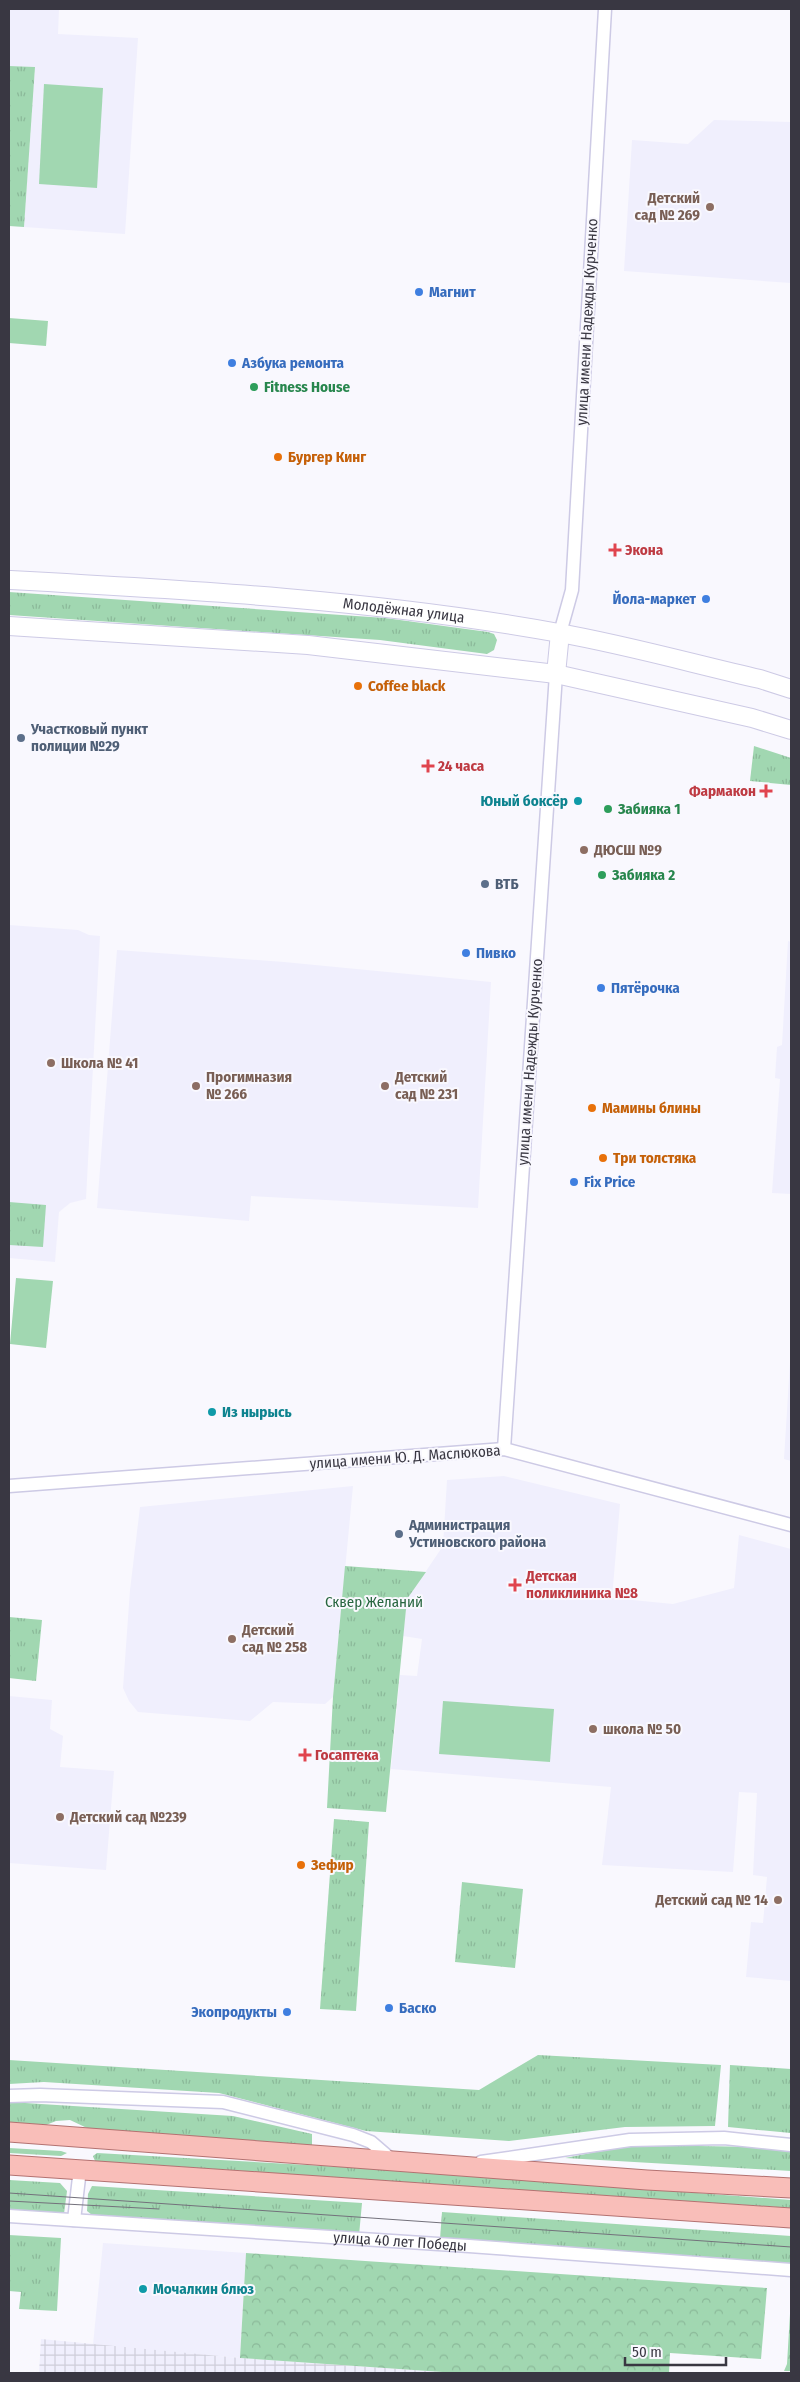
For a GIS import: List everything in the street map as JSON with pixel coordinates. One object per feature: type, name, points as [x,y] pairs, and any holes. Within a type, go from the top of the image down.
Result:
[{"type":"main road","name":"Молодёжная улица","points":[[9,580],[311,599],[429,613],[560,633],[791,689]]},
{"type":"main road","points":[[9,626],[308,645],[556,674],[752,718],[791,730]]},
{"type":"main road","points":[[556,674],[560,633]]},
{"type":"main road","points":[[9,2132],[791,2188]]},
{"type":"main road","points":[[80,2170],[82,2137]]},
{"type":"main road","points":[[9,2165],[791,2218]]},
{"type":"street","name":"улица имени Надежды Курченко","points":[[560,633],[572,590],[605,9]]},
{"type":"street","name":"улица имени Надежды Курченко","points":[[504,1449],[556,674]]},
{"type":"street","name":"улица имени Ю. Д. Маслюкова","points":[[9,1486],[504,1449],[791,1525]]},
{"type":"street","points":[[9,2096],[40,2094],[223,2102],[353,2135],[371,2142],[394,2160]]},
{"type":"street","points":[[455,2165],[630,2140],[724,2138],[791,2144]]},
{"type":"street","points":[[74,2220],[80,2170]]},
{"type":"street","name":"улица 40 лет Победы","points":[[9,2216],[478,2246],[791,2270]]},
{"type":"shaded area","points":[[9,9],[59,9],[58,34],[138,38],[125,234],[24,227],[35,67],[9,66]]},
{"type":"shaded area","name":"Детский сад № 269","points":[[714,120],[791,122],[791,283],[624,271],[632,140],[688,144]]},
{"type":"shaded area","name":"Школа № 41","points":[[9,925],[78,930],[89,935],[100,936],[86,1199],[70,1203],[59,1212],[55,1262],[9,1258]]},
{"type":"shaded area","points":[[788,941],[791,942],[791,1194],[772,1193],[780,1079],[775,1078],[777,1047],[782,1045]]},
{"type":"shaded area","points":[[117,950],[284,962],[491,982],[478,1208],[251,1196],[249,1221],[97,1208]]},
{"type":"shaded area","points":[[791,1346],[791,1461],[784,1459]]},
{"type":"shaded area","name":"школа № 50","points":[[504,1476],[620,1504],[612,1598],[673,1604],[734,1588],[739,1535],[791,1549],[791,1981],[746,1977],[751,1922],[763,1923],[767,1877],[753,1875],[757,1793],[739,1792],[733,1872],[602,1865],[611,1787],[391,1769],[400,1675],[417,1676],[422,1639],[403,1636],[407,1599],[443,1546],[447,1480]]},
{"type":"shaded area","name":"Детский сад № 258","points":[[353,1486],[333,1697],[325,1704],[273,1702],[250,1721],[138,1712],[129,1701],[123,1688],[130,1590],[140,1507]]},
{"type":"shaded area","name":"Детский сад №239","points":[[9,1696],[52,1700],[50,1729],[63,1736],[60,1767],[114,1771],[106,1870],[9,1863]]},
{"type":"shaded area","points":[[103,2243],[246,2253],[240,2358],[93,2345]]},
{"type":"shaded area","points":[[41,2339],[240,2358],[457,2373],[39,2373]]},
{"type":"green space","points":[[9,66],[35,67],[24,227],[9,226]]},
{"type":"green space","points":[[44,84],[103,88],[97,188],[39,184]]},
{"type":"green space","points":[[9,318],[48,321],[46,346],[9,343]]},
{"type":"green space","points":[[9,592],[385,618],[488,632],[494,634],[497,640],[494,650],[487,654],[380,640],[9,615]]},
{"type":"green space","points":[[754,746],[791,758],[791,785],[750,781]]},
{"type":"green space","points":[[9,1202],[46,1205],[43,1247],[9,1245]]},
{"type":"green space","points":[[16,1278],[53,1281],[46,1348],[10,1344]]},
{"type":"green space","name":"Сквер Желаний","points":[[345,1566],[426,1572],[407,1599],[386,1812],[327,1808],[333,1697]]},
{"type":"green space","points":[[9,1617],[42,1620],[36,1681],[9,1678]]},
{"type":"green space","points":[[443,1701],[554,1709],[550,1762],[439,1754]]},
{"type":"green space","points":[[334,1819],[369,1822],[356,2011],[320,2009]]},
{"type":"green space","points":[[462,1882],[523,1889],[515,1968],[455,1962]]},
{"type":"green space","points":[[538,2055],[721,2065],[715,2126],[625,2127],[509,2141],[366,2131],[219,2093],[44,2082],[9,2084],[9,2060],[479,2090]]},
{"type":"green space","points":[[730,2065],[791,2069],[791,2133],[728,2127]]},
{"type":"green space","points":[[9,2102],[233,2116],[312,2134],[312,2145],[87,2128],[70,2120],[56,2121],[46,2125],[9,2122]]},
{"type":"green space","points":[[631,2145],[762,2147],[791,2152],[791,2171],[565,2158]]},
{"type":"green space","points":[[9,2148],[67,2153],[61,2156],[9,2153]]},
{"type":"green space","points":[[97,2153],[378,2169],[791,2200],[791,2208],[95,2161],[93,2156]]},
{"type":"green space","points":[[9,2180],[60,2183],[67,2191],[64,2214],[9,2210]]},
{"type":"green space","points":[[92,2186],[362,2203],[359,2235],[92,2215],[87,2211],[88,2194]]},
{"type":"green space","points":[[442,2212],[791,2236],[791,2264],[440,2239]]},
{"type":"green space","points":[[9,2235],[61,2238],[57,2311],[19,2309],[21,2292],[9,2291]]},
{"type":"green space","points":[[246,2253],[767,2288],[761,2359],[670,2353],[669,2373],[457,2373],[240,2358]]},
{"type":"green space","points":[[791,2297],[791,2371],[784,2371],[787,2364]]},
{"type":"tram line","points":[[9,2193],[791,2247]]},
{"type":"tram line","points":[[9,2201],[159,2209]]},
{"type":"place","name":"Детский сад № 269","points":[[710,207]]},
{"type":"place","name":"Магнит","points":[[419,292]]},
{"type":"place","name":"Азбука ремонта","points":[[232,363]]},
{"type":"place","name":"Fitness House","points":[[254,387]]},
{"type":"place","name":"Бургер Кинг","points":[[278,457]]},
{"type":"place","name":"Экона","points":[[615,550]]},
{"type":"place","name":"Йола-маркет","points":[[706,599]]},
{"type":"place","name":"Coffee black","points":[[358,686]]},
{"type":"place","name":"Участковый пункт полиции №29","points":[[21,738]]},
{"type":"place","name":"24 часа","points":[[428,766]]},
{"type":"place","name":"Фармакон","points":[[766,791]]},
{"type":"place","name":"Юный боксёр","points":[[578,801]]},
{"type":"place","name":"Забияка 1","points":[[608,809]]},
{"type":"place","name":"ДЮСШ №9","points":[[584,850]]},
{"type":"place","name":"Забияка 2","points":[[602,875]]},
{"type":"place","name":"ВТБ","points":[[485,884]]},
{"type":"place","name":"Пивко","points":[[466,953]]},
{"type":"place","name":"Пятёрочка","points":[[601,988]]},
{"type":"place","name":"Школа № 41","points":[[51,1063]]},
{"type":"place","name":"Прогимназия № 266","points":[[196,1086]]},
{"type":"place","name":"Детский сад № 231","points":[[385,1086]]},
{"type":"place","name":"Мамины блины","points":[[592,1108]]},
{"type":"place","name":"Три толстяка","points":[[603,1158]]},
{"type":"place","name":"Fix Price","points":[[574,1182]]},
{"type":"place","name":"Из нырысь","points":[[212,1412]]},
{"type":"place","name":"Администрация Устиновского района","points":[[399,1534]]},
{"type":"place","name":"Детская поликлиника №8","points":[[515,1585]]},
{"type":"place","name":"Детский сад № 258","points":[[232,1639]]},
{"type":"place","name":"школа № 50","points":[[593,1729]]},
{"type":"place","name":"Госаптека","points":[[305,1755]]},
{"type":"place","name":"Детский сад №239","points":[[60,1817]]},
{"type":"place","name":"Зефир","points":[[301,1865]]},
{"type":"place","name":"Детский сад № 14","points":[[778,1900]]},
{"type":"place","name":"Баско","points":[[389,2008]]},
{"type":"place","name":"Экопродукты","points":[[287,2012]]},
{"type":"place","name":"Мочалкин блюз","points":[[143,2289]]}]
